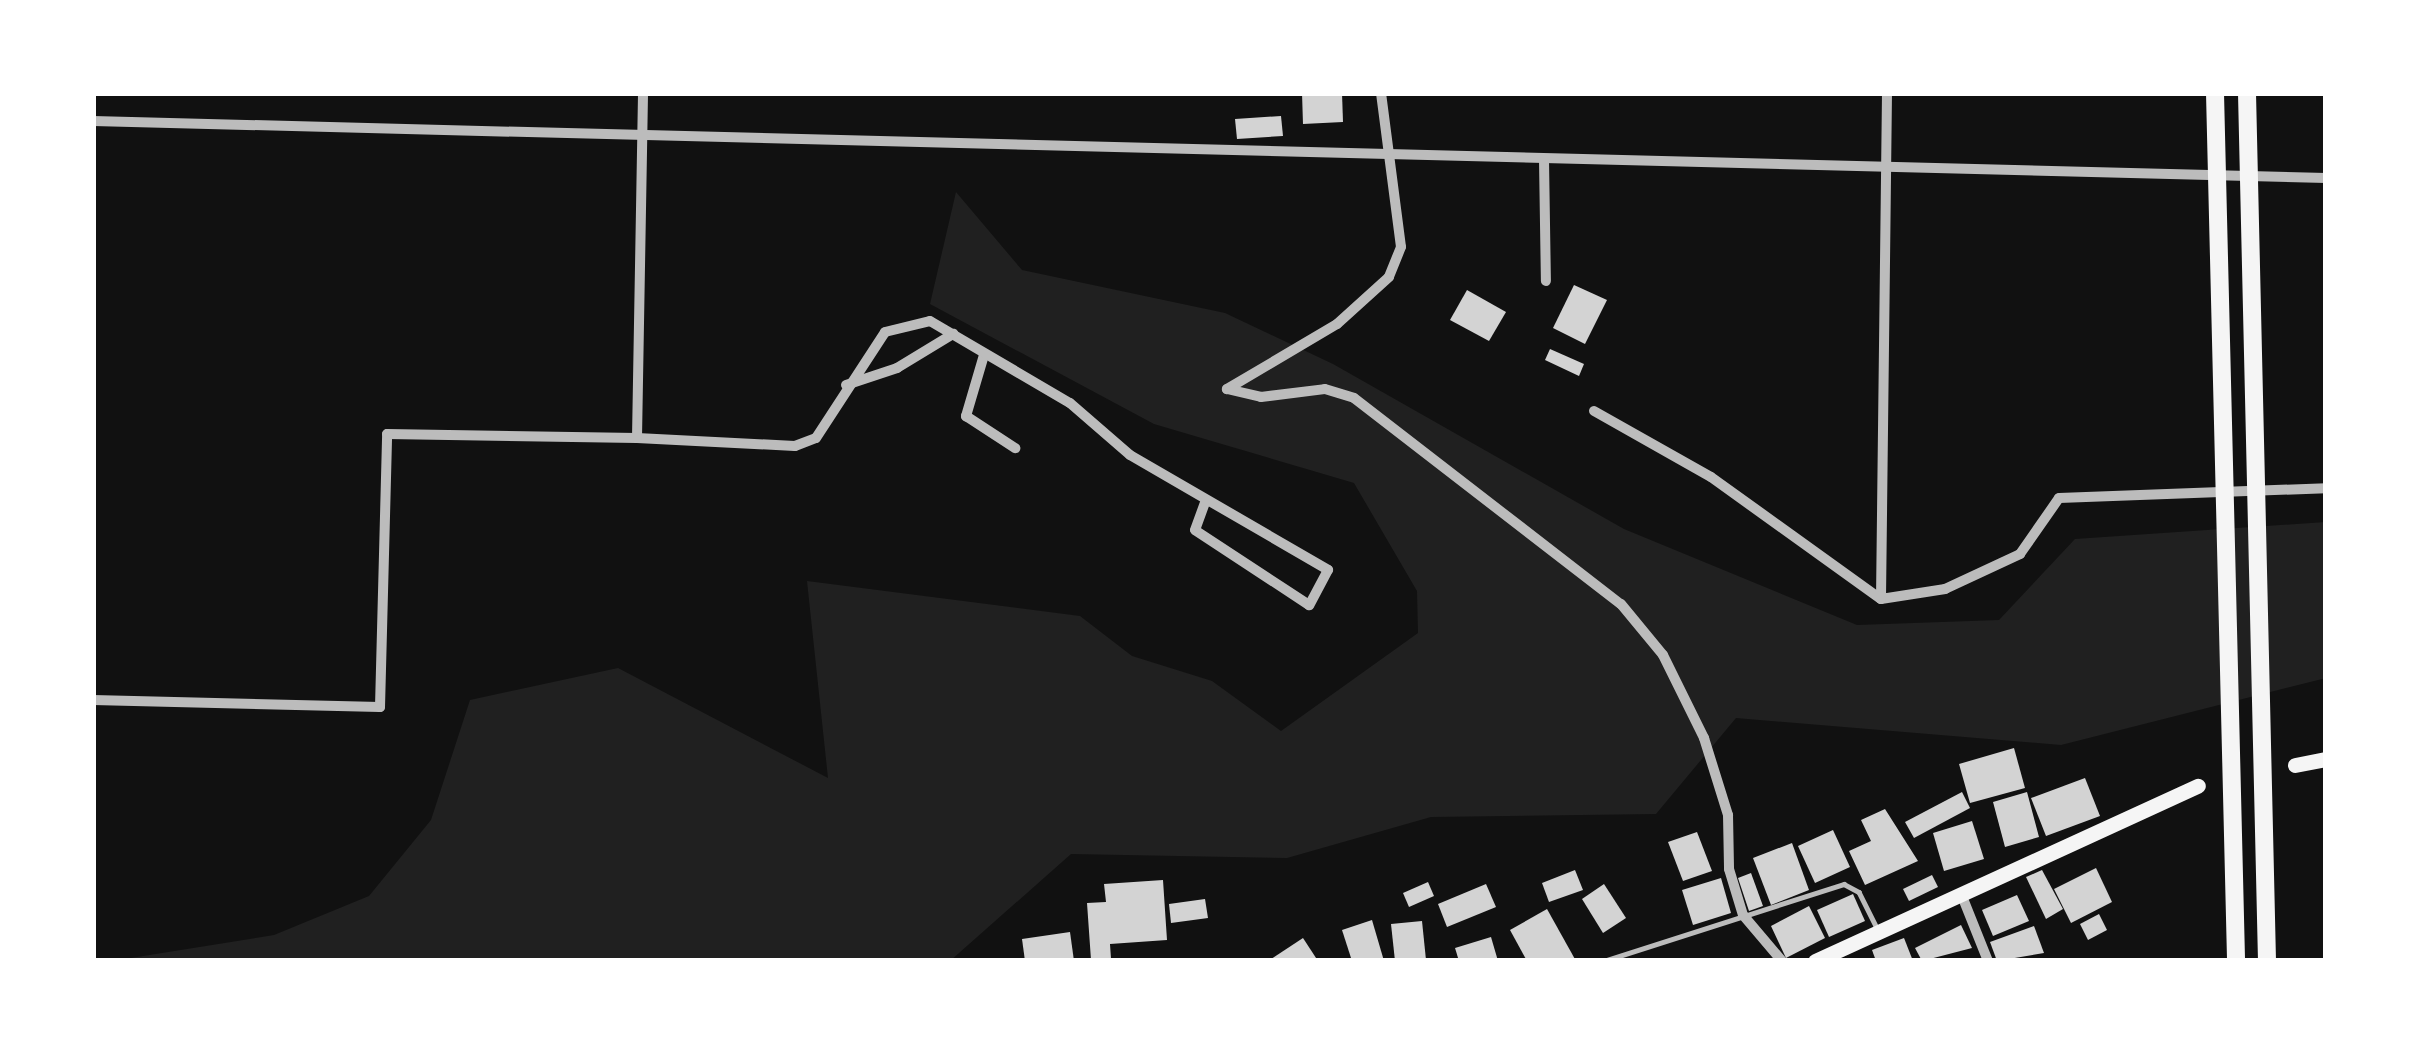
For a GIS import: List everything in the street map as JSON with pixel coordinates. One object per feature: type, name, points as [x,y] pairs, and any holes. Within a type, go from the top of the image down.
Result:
[{"type":"highway","points":[[2215,93],[2236,961]]},
{"type":"highway","points":[[2247,93],[2267,961]]},
{"type":"main road","points":[[2295,765],[2326,759]]},
{"type":"main road","points":[[1815,961],[2198,786]]},
{"type":"street","points":[[637,438],[643,93]]},
{"type":"street","points":[[1381,93],[1393,156],[1401,247],[1389,278],[1337,325],[1227,389],[1262,397],[1325,389],[1354,398],[1621,604],[1663,655],[1704,738],[1746,919],[1782,961]]},
{"type":"street","points":[[1881,599],[1887,93]]},
{"type":"street","points":[[93,121],[642,141],[2326,178]]},
{"type":"street","points":[[1544,160],[1546,281]]},
{"type":"street","points":[[93,700],[380,707],[387,434],[795,446],[816,438],[846,385],[885,332],[930,321],[1070,403],[1130,455],[1328,570],[1309,605],[1195,530],[1206,500]]},
{"type":"street","points":[[846,385],[915,360],[953,334]]},
{"type":"street","points":[[983,355],[966,416],[1015,448]]},
{"type":"street","points":[[1594,411],[1711,477],[1881,599],[1945,589],[2020,554],[2059,498],[2096,493],[2323,489]]},
{"type":"street","points":[[1962,896],[1988,961]]},
{"type":"lane","points":[[1604,961],[1844,884],[1859,892],[1879,933]]},
{"type":"shaded area","points":[[956,192],[1022,270],[1225,313],[1333,364],[1624,529],[1857,625],[1999,620],[2075,539],[2326,522],[2326,678],[2061,745],[1736,718],[1656,814],[1431,817],[1287,858],[1071,854],[950,961],[112,961],[274,935],[369,896],[431,820],[470,700],[618,668],[828,778],[807,581],[1080,616],[1132,656],[1212,681],[1281,731],[1418,633],[1417,591],[1354,483],[1154,424],[930,304]]},
{"type":"building","points":[[1302,93],[1342,93],[1343,122],[1303,124]]},
{"type":"building","points":[[1281,116],[1283,136],[1237,139],[1235,119]]},
{"type":"building","points":[[1574,285],[1607,300],[1585,344],[1553,328]]},
{"type":"building","points":[[1467,290],[1506,312],[1489,341],[1450,320]]},
{"type":"building","points":[[1550,349],[1584,364],[1579,376],[1545,360]]},
{"type":"building","points":[[2014,748],[2025,788],[1970,803],[1959,764]]},
{"type":"building","points":[[2085,778],[2100,816],[2046,836],[2031,798]]},
{"type":"building","points":[[1962,792],[1970,808],[1914,838],[1905,822]]},
{"type":"building","points":[[2027,792],[2039,837],[2005,847],[1993,802]]},
{"type":"building","points":[[1885,809],[1918,861],[1865,885],[1849,851],[1871,841],[1861,820]]},
{"type":"building","points":[[1972,821],[1984,859],[1944,871],[1933,833]]},
{"type":"building","points":[[1833,830],[1850,867],[1815,883],[1798,846]]},
{"type":"building","points":[[1697,832],[1712,871],[1683,881],[1668,842]]},
{"type":"building","points":[[1792,843],[1809,890],[1771,905],[1753,858]]},
{"type":"building","points":[[2096,868],[2112,902],[2071,923],[2054,889]]},
{"type":"building","points":[[1575,870],[1583,890],[1549,902],[1542,883]]},
{"type":"building","points":[[2042,870],[2063,909],[2046,919],[2026,877]]},
{"type":"building","points":[[1751,873],[1763,906],[1749,911],[1738,878]]},
{"type":"building","points":[[1932,875],[1938,887],[1909,901],[1903,889]]},
{"type":"building","points":[[1721,878],[1731,913],[1693,925],[1682,890]]},
{"type":"building","points":[[1163,880],[1167,940],[1110,944],[1111,959],[1091,960],[1087,903],[1106,902],[1104,884]]},
{"type":"building","points":[[1428,882],[1434,896],[1409,907],[1403,893]]},
{"type":"building","points":[[1486,884],[1496,907],[1447,927],[1438,904]]},
{"type":"building","points":[[1604,884],[1626,918],[1603,933],[1582,899]]},
{"type":"building","points":[[1853,894],[1865,921],[1829,937],[1817,910]]},
{"type":"building","points":[[2017,895],[2029,921],[1993,936],[1982,910]]},
{"type":"building","points":[[1205,899],[1208,918],[1171,923],[1169,904]]},
{"type":"building","points":[[1809,906],[1825,938],[1786,958],[1771,926]]},
{"type":"building","points":[[1547,909],[1576,961],[1527,961],[1510,930]]},
{"type":"building","points":[[2099,914],[2107,930],[2088,940],[2080,924]]},
{"type":"building","points":[[1372,920],[1384,961],[1352,961],[1342,930]]},
{"type":"building","points":[[1422,921],[1426,960],[1395,961],[1391,924]]},
{"type":"building","points":[[1961,925],[1972,948],[1922,961],[1915,948]]},
{"type":"building","points":[[2034,926],[2044,953],[1997,961],[1990,942]]},
{"type":"building","points":[[1070,932],[1074,961],[1025,961],[1022,939]]},
{"type":"building","points":[[1491,937],[1498,961],[1459,961],[1455,948]]},
{"type":"building","points":[[1303,938],[1318,961],[1268,961]]},
{"type":"building","points":[[1904,938],[1913,961],[1876,961],[1872,950]]}]
